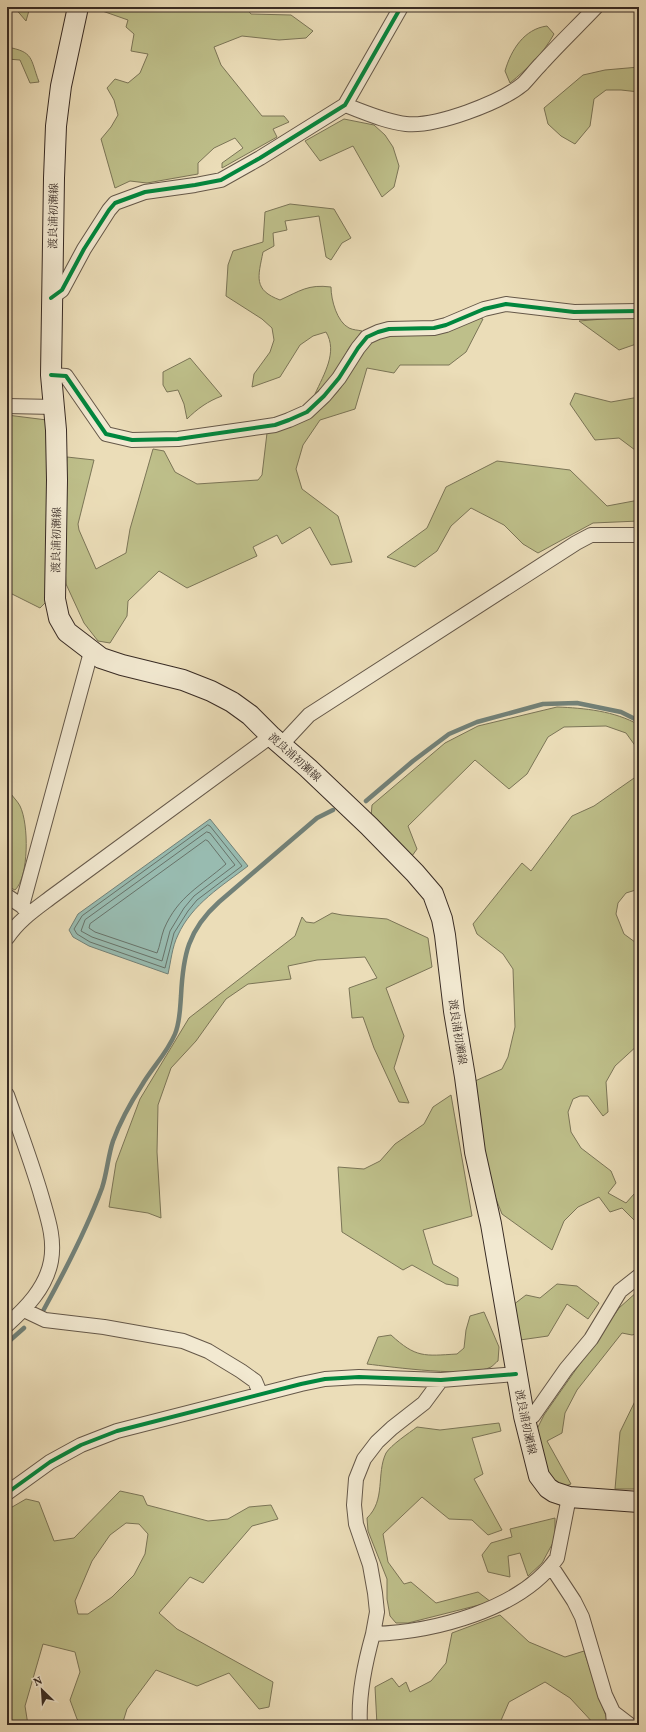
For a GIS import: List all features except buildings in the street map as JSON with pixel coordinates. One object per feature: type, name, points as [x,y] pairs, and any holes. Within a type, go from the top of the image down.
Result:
[{"type":"main road","name":"渡良浦初瀬線","points":[[78,7],[61,86],[56,126],[51,375],[57,480],[55,599],[59,618],[66,632],[101,658],[122,665],[183,680],[211,691],[232,702],[250,715],[369,826],[415,873],[433,894],[439,909],[445,935],[454,1012],[465,1077],[475,1152],[491,1224],[524,1416],[539,1476],[548,1488],[554,1492],[569,1497],[639,1502]]},
{"type":"street","points":[[52,298],[62,290],[84,249],[115,203],[145,192],[195,186],[221,180],[345,105],[401,7]]},
{"type":"street","points":[[345,105],[405,124],[437,122],[480,107],[523,84],[596,7]]},
{"type":"street","points":[[51,375],[66,376],[106,434],[132,440],[178,439],[275,425],[307,412],[324,396],[339,378],[358,348],[367,337],[389,329],[434,328],[446,325],[484,309],[506,304],[574,312],[639,311]]},
{"type":"street","points":[[7,406],[54,407]]},
{"type":"street","points":[[26,910],[309,716],[576,543],[591,535],[639,535]]},
{"type":"street","points":[[7,938],[26,910],[91,652]]},
{"type":"street","points":[[7,896],[26,910]]},
{"type":"street","points":[[7,1095],[34,1172],[50,1229],[52,1247],[50,1262],[45,1277],[36,1295],[24,1310],[7,1325]]},
{"type":"street","points":[[524,1416],[533,1416],[566,1369],[591,1339],[620,1291],[639,1276]]},
{"type":"street","points":[[24,1310],[45,1320],[104,1327],[184,1341],[208,1352],[241,1371],[255,1381],[260,1393]]},
{"type":"street","points":[[7,1493],[50,1462],[82,1445],[110,1434],[260,1393],[325,1379],[359,1377],[441,1380],[516,1374]]},
{"type":"street","points":[[360,1725],[359,1712],[365,1665],[377,1612],[370,1566],[356,1524],[354,1505],[356,1479],[364,1459],[376,1442],[424,1403],[441,1380]]},
{"type":"street","points":[[373,1634],[396,1633],[425,1627],[480,1612],[500,1604],[528,1588],[551,1566],[557,1558],[569,1497]]},
{"type":"street","points":[[551,1566],[574,1600],[582,1617],[613,1719],[630,1725]]},
{"type":"green space","points":[[14,7],[30,7],[26,21]]},
{"type":"green space","points":[[91,7],[245,7],[251,14],[291,15],[313,31],[306,38],[279,40],[242,36],[214,47],[221,65],[262,116],[284,116],[289,122],[273,129],[277,137],[222,168],[222,163],[243,148],[235,138],[214,148],[198,163],[198,174],[147,183],[130,181],[115,188],[101,139],[111,127],[118,115],[114,100],[107,88],[115,79],[128,83],[140,73],[148,54],[131,51],[134,34],[126,27],[128,20]]},
{"type":"green space","points":[[547,26],[554,34],[550,41],[535,60],[510,83],[505,71],[515,48],[525,36],[532,31]]},
{"type":"green space","points":[[7,47],[22,51],[30,57],[39,82],[30,83],[20,60],[7,59]]},
{"type":"green space","points":[[639,67],[639,92],[606,90],[594,99],[590,126],[575,144],[561,136],[548,124],[544,108],[583,75],[605,70]]},
{"type":"green space","points":[[344,119],[374,125],[385,135],[393,147],[399,166],[394,187],[382,197],[353,146],[320,161],[305,141]]},
{"type":"green space","points":[[290,204],[334,209],[351,238],[342,243],[331,260],[326,257],[319,216],[285,221],[287,230],[273,233],[274,246],[263,252],[259,276],[261,287],[265,292],[280,300],[310,287],[331,287],[332,298],[341,321],[349,328],[362,331],[349,348],[334,375],[315,394],[326,371],[330,355],[331,347],[326,332],[313,336],[300,345],[280,377],[252,387],[254,374],[270,352],[274,340],[272,328],[262,319],[226,296],[228,265],[233,251],[263,242],[265,212]]},
{"type":"green space","points":[[639,316],[639,343],[619,350],[579,321]]},
{"type":"green space","points":[[476,317],[483,319],[466,352],[449,365],[400,365],[394,373],[367,368],[355,409],[320,420],[303,445],[296,469],[302,489],[338,516],[352,562],[331,565],[310,527],[282,544],[277,535],[253,547],[257,556],[187,588],[159,571],[128,601],[127,616],[110,643],[98,641],[84,623],[66,584],[62,516],[67,457],[94,460],[78,524],[79,530],[96,569],[126,553],[130,529],[153,449],[164,451],[175,472],[197,484],[258,480],[262,475],[267,433],[279,431],[301,422],[329,402],[345,381],[355,361],[370,342],[378,337],[404,329]]},
{"type":"green space","points":[[190,358],[222,396],[212,400],[187,419],[184,404],[178,390],[167,392],[163,385],[163,372]]},
{"type":"green space","points":[[575,393],[611,402],[639,397],[639,453],[619,438],[595,440],[570,404]]},
{"type":"green space","points":[[7,415],[47,420],[46,602],[40,608],[10,593],[7,601]]},
{"type":"green space","points":[[497,461],[570,470],[607,506],[639,500],[639,521],[593,523],[538,553],[523,544],[504,525],[471,508],[451,526],[437,551],[415,567],[387,557],[427,528],[446,487]]},
{"type":"green space","points":[[557,707],[588,709],[610,713],[630,720],[639,725],[639,751],[626,733],[606,726],[564,727],[548,737],[527,774],[509,789],[475,760],[408,826],[417,849],[412,856],[371,817],[372,805],[445,743],[478,726]]},
{"type":"green space","points":[[639,751],[639,889],[626,893],[618,903],[616,914],[624,934],[639,945],[639,1044],[615,1066],[606,1082],[608,1112],[603,1116],[588,1096],[580,1096],[573,1099],[568,1112],[571,1132],[581,1148],[611,1171],[616,1183],[608,1193],[626,1203],[634,1194],[639,1201],[639,1225],[622,1208],[610,1212],[599,1197],[578,1207],[564,1221],[552,1250],[502,1214],[487,1176],[475,1081],[502,1069],[508,1057],[515,1027],[513,969],[503,954],[477,934],[473,924],[522,863],[531,871],[572,816],[594,806],[637,776]]},
{"type":"green space","points":[[11,794],[19,804],[23,814],[26,837],[23,874],[20,883],[15,890],[7,886],[7,795]]},
{"type":"green space","points":[[332,913],[387,919],[428,938],[432,967],[386,988],[404,1036],[394,1068],[409,1103],[399,1102],[374,1048],[363,1017],[352,1018],[349,988],[377,978],[365,957],[317,960],[288,966],[291,979],[248,984],[226,999],[196,1041],[171,1068],[158,1105],[157,1152],[161,1218],[148,1213],[109,1207],[116,1163],[140,1099],[189,1018],[295,936],[302,917],[306,922],[314,923]]},
{"type":"green space","points":[[451,1095],[472,1216],[423,1230],[433,1264],[458,1278],[458,1286],[446,1284],[412,1265],[403,1270],[342,1232],[338,1167],[364,1169],[380,1161],[395,1144],[424,1124],[433,1107]]},
{"type":"green space","points":[[557,1284],[577,1286],[599,1303],[588,1319],[567,1304],[548,1336],[520,1340],[513,1305],[526,1295],[540,1298]]},
{"type":"green space","points":[[638,1291],[639,1333],[632,1335],[622,1333],[577,1390],[565,1413],[562,1433],[547,1441],[571,1484],[562,1487],[546,1471],[537,1429],[544,1415],[619,1308]]},
{"type":"green space","points":[[484,1312],[499,1347],[498,1361],[491,1367],[467,1372],[450,1372],[367,1364],[378,1337],[391,1335],[414,1352],[428,1355],[457,1354],[464,1348],[466,1330],[470,1316]]},
{"type":"green space","points":[[639,1393],[639,1489],[615,1489],[620,1432]]},
{"type":"green space","points":[[499,1423],[501,1431],[472,1438],[483,1474],[474,1479],[502,1530],[488,1535],[472,1520],[449,1519],[422,1497],[383,1534],[388,1562],[404,1584],[411,1582],[436,1603],[478,1592],[491,1602],[408,1623],[396,1623],[390,1616],[387,1599],[387,1579],[368,1531],[367,1518],[377,1503],[381,1469],[386,1453],[396,1443],[417,1427],[440,1430]]},
{"type":"green space","points":[[120,1491],[143,1496],[147,1505],[208,1521],[228,1519],[249,1507],[271,1505],[278,1519],[252,1526],[203,1583],[190,1577],[159,1613],[177,1629],[273,1682],[269,1707],[259,1709],[229,1673],[197,1686],[156,1670],[127,1709],[122,1725],[82,1725],[77,1719],[70,1700],[80,1672],[75,1652],[43,1644],[25,1706],[28,1725],[7,1725],[7,1510],[26,1499],[39,1502],[54,1541],[74,1538]],"holes":[[[126,1523],[139,1524],[148,1534],[145,1554],[134,1575],[112,1597],[88,1614],[78,1614],[75,1601],[92,1561],[110,1535]]]},
{"type":"green space","points":[[555,1518],[555,1539],[542,1563],[528,1576],[520,1553],[508,1556],[510,1577],[488,1572],[482,1555],[491,1543],[512,1537],[510,1529]]},
{"type":"green space","points":[[500,1615],[529,1642],[565,1657],[584,1651],[607,1719],[605,1725],[595,1725],[570,1698],[545,1682],[509,1702],[499,1725],[476,1725],[467,1721],[449,1725],[377,1725],[375,1687],[392,1678],[399,1687],[406,1682],[410,1692],[431,1681],[446,1663],[452,1633]]},
{"type":"water","points":[[210,819],[248,866],[208,896],[191,914],[176,940],[168,974],[89,946],[73,937],[69,930],[78,914]]},
{"type":"waterway","points":[[366,801],[413,761],[449,734],[477,722],[543,704],[577,703],[621,712],[639,721]]},
{"type":"waterway","points":[[43,1311],[75,1251],[96,1204],[104,1182],[113,1141],[122,1119],[146,1079],[168,1048],[175,1034],[180,1015],[183,968],[189,944],[194,933],[200,923],[219,902],[317,818],[333,810]]},
{"type":"waterway","points":[[7,1343],[24,1328]]},
{"type":"cycle path","points":[[51,298],[62,290],[84,249],[115,203],[145,192],[221,180],[260,158],[345,105],[401,7]]},
{"type":"cycle path","points":[[51,375],[66,376],[106,434],[132,440],[178,439],[275,425],[307,412],[324,396],[339,378],[358,348],[367,337],[378,332],[389,329],[434,328],[446,325],[484,309],[506,304],[574,312],[639,311]]},
{"type":"cycle path","points":[[7,1493],[50,1462],[81,1445],[117,1431],[301,1384],[325,1379],[359,1377],[441,1380],[516,1374]]}]
